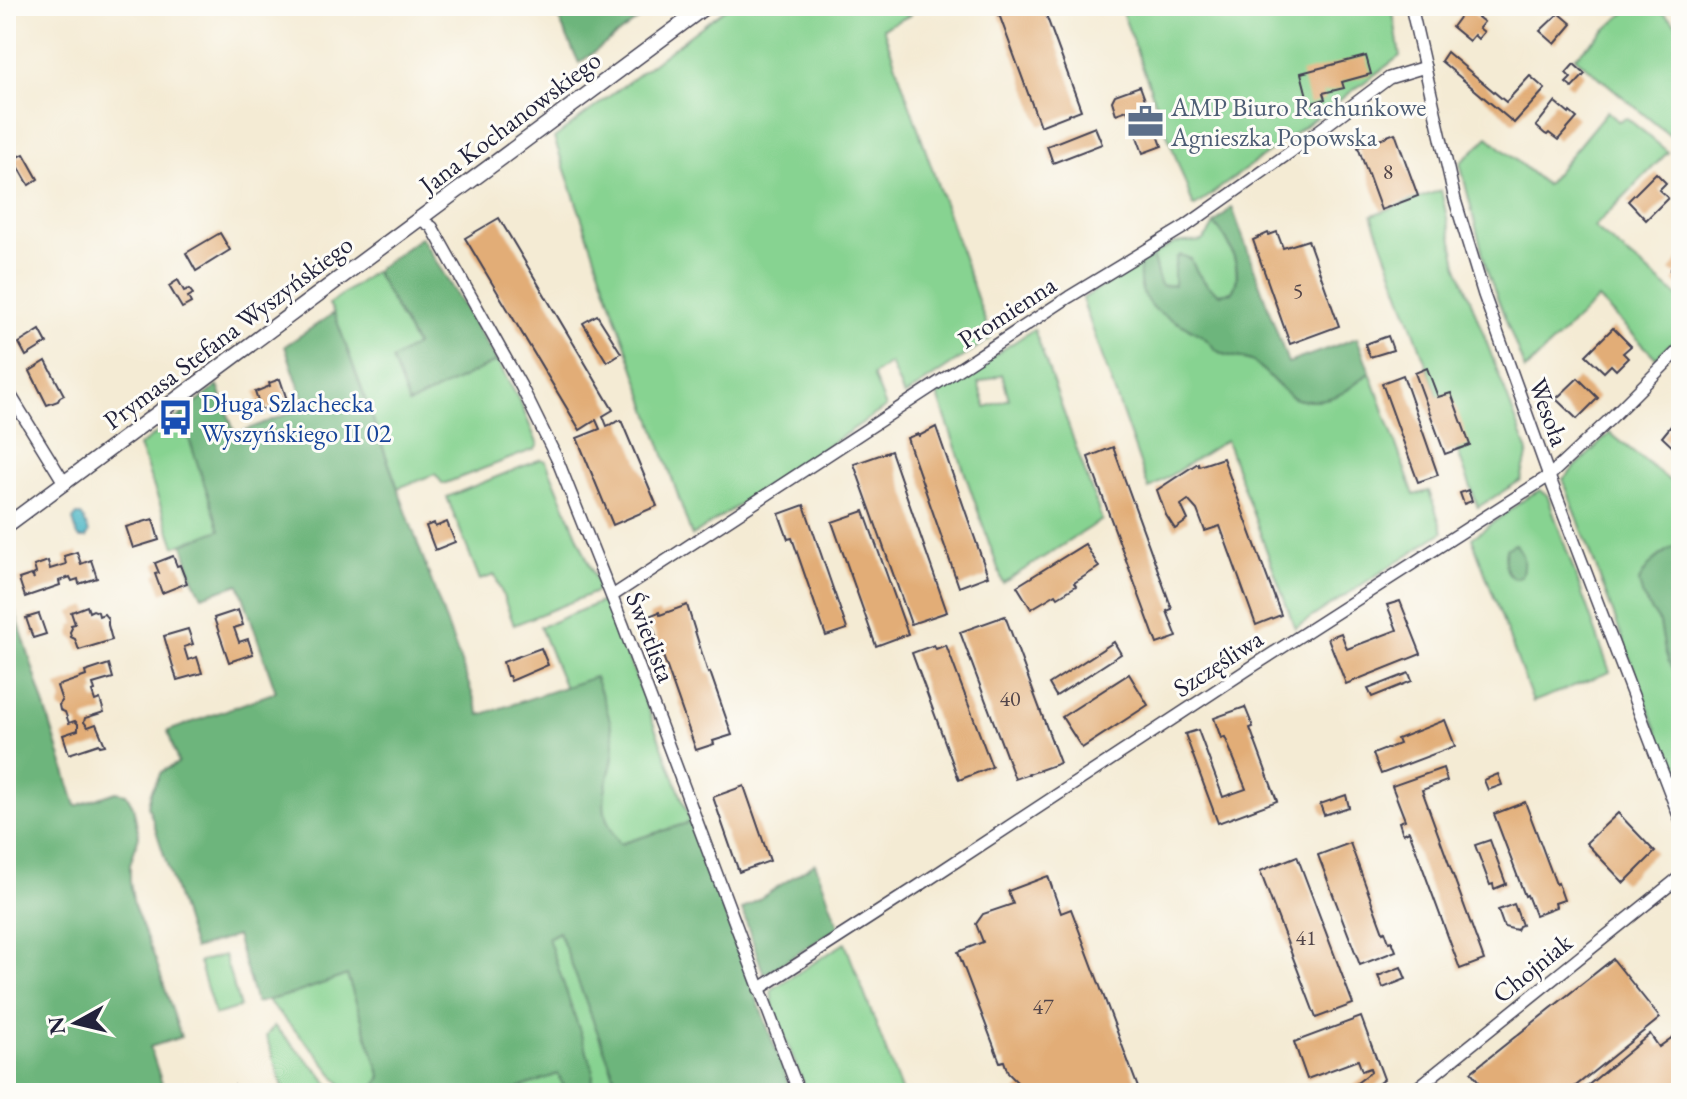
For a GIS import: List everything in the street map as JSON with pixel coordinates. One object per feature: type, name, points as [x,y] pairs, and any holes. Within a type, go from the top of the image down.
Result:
[{"type":"street","name":"Jana Kochanowskiego","points":[[420,219],[706,6]]},
{"type":"street","name":"Wesoła","points":[[1411,6],[1455,200],[1484,295],[1549,476],[1681,821]]},
{"type":"street","name":"Promienna","points":[[612,596],[1069,297],[1186,226],[1389,78],[1425,67]]},
{"type":"street","name":"Prymasa Stefana Wyszyńskiego","points":[[6,526],[420,219]]},
{"type":"street","name":"Świetlista","points":[[420,219],[432,227],[521,386],[557,459],[612,596],[799,1093]]},
{"type":"street","name":"Szczęśliwa","points":[[759,989],[1549,476],[1681,348]]},
{"type":"street","points":[[6,388],[65,484]]},
{"type":"street","name":"Chojniak","points":[[1411,1093],[1681,876]]},
{"type":"green space","points":[[553,6],[647,6],[650,11],[579,63]]},
{"type":"green space","points":[[729,6],[908,6],[911,15],[883,28],[991,338],[904,396],[890,363],[873,375],[886,407],[692,536],[554,138]]},
{"type":"green space","points":[[1120,6],[1392,6],[1400,56],[1194,207]]},
{"type":"green space","points":[[1632,6],[1655,6],[1681,28],[1681,145],[1575,57]]},
{"type":"green space","points":[[1607,111],[1618,121],[1627,118],[1668,152],[1594,227],[1681,299],[1681,333],[1656,358],[1598,299],[1525,370],[1487,271],[1460,163],[1488,137],[1546,185]]},
{"type":"green space","points":[[1441,190],[1457,264],[1528,452],[1521,480],[1478,507],[1372,215]]},
{"type":"green space","points":[[1232,207],[1288,363],[1357,338],[1370,372],[1349,389],[1320,400],[1297,399],[1255,363],[1222,354],[1202,336],[1167,317],[1148,302],[1142,292],[1141,262],[1152,256],[1162,286],[1174,285],[1177,257],[1181,255],[1191,259],[1202,279],[1219,294],[1232,292],[1237,275],[1234,256],[1214,224]]},
{"type":"green space","points":[[1214,224],[1234,256],[1236,275],[1232,292],[1219,294],[1214,290],[1199,274],[1191,259],[1177,258],[1174,285],[1161,286],[1152,256],[1173,244],[1202,241]]},
{"type":"green space","points":[[421,237],[497,361],[409,404],[392,360],[416,345],[375,271]]},
{"type":"green space","points":[[1141,262],[1143,292],[1157,310],[1202,336],[1221,354],[1255,363],[1286,393],[1297,399],[1319,400],[1335,396],[1370,372],[1414,495],[1429,491],[1443,532],[1295,628],[1226,440],[1149,489],[1082,299]]},
{"type":"green space","points":[[375,271],[416,346],[409,403],[497,361],[520,402],[538,445],[535,449],[443,484],[435,474],[398,488],[329,304]]},
{"type":"green space","points":[[334,313],[480,715],[595,677],[614,743],[604,802],[606,819],[620,844],[691,822],[792,1093],[621,1093],[559,932],[548,938],[593,1070],[592,1093],[566,1093],[558,1074],[505,1093],[372,1093],[381,1077],[347,975],[256,1003],[236,936],[194,949],[148,805],[161,772],[178,763],[168,731],[276,692],[239,584],[202,596],[191,574],[183,544],[220,530],[181,415],[218,386],[235,434],[306,407],[285,346]]},
{"type":"green space","points":[[1034,329],[1102,520],[1003,583],[937,393]],"holes":[[[1002,374],[1009,399],[986,407],[978,383]]]},
{"type":"green space","points":[[181,415],[221,531],[175,546],[139,446]]},
{"type":"green space","points":[[1610,433],[1681,490],[1681,545],[1677,545],[1643,598],[1660,623],[1665,651],[1681,683],[1681,795],[1563,479]]},
{"type":"green space","points":[[541,459],[546,461],[598,585],[596,592],[514,625],[495,575],[480,580],[447,497]]},
{"type":"green space","points":[[1540,490],[1547,495],[1610,672],[1533,702],[1472,538]]},
{"type":"green space","points":[[1515,544],[1523,563],[1521,576],[1514,578],[1507,569],[1505,557],[1506,549]]},
{"type":"green space","points":[[1681,545],[1681,683],[1669,663],[1660,623],[1643,598],[1639,581],[1655,560]]},
{"type":"green space","points":[[6,582],[76,806],[116,792],[126,794],[133,806],[139,836],[130,865],[134,906],[181,1037],[150,1047],[165,1093],[6,1093]]},
{"type":"green space","points":[[601,602],[606,606],[632,667],[691,822],[620,844],[607,821],[604,806],[613,746],[610,726],[594,677],[565,688],[540,627]]},
{"type":"green space","points":[[815,863],[839,927],[764,975],[742,910]]},
{"type":"green space","points":[[559,932],[621,1093],[592,1093],[593,1070],[547,938]]},
{"type":"green space","points":[[845,943],[902,1093],[807,1093],[774,1010],[771,992],[774,988]]},
{"type":"green space","points":[[224,955],[240,1007],[215,1015],[199,962]]},
{"type":"green space","points":[[347,975],[381,1077],[372,1093],[348,1093],[267,1000]]},
{"type":"green space","points":[[274,1026],[335,1093],[285,1093],[266,1036]]},
{"type":"green space","points":[[558,1074],[566,1093],[505,1093]]},
{"type":"water","points":[[77,515],[83,517],[89,533],[86,538],[78,536],[73,520]]},
{"type":"building","points":[[996,6],[1047,6],[1048,11],[1045,12],[1081,110],[1040,126]]},
{"type":"building","points":[[1668,6],[1681,6],[1681,17]]},
{"type":"building","points":[[1466,8],[1484,22],[1479,28],[1484,32],[1478,39],[1474,35],[1469,41],[1452,27]]},
{"type":"building","points":[[1559,13],[1572,24],[1555,44],[1540,31]]},
{"type":"building","points":[[1447,52],[1506,102],[1530,76],[1545,89],[1514,123],[1441,61]]},
{"type":"building","points":[[1366,56],[1371,74],[1342,82],[1344,88],[1323,93],[1325,99],[1309,104],[1301,73]]},
{"type":"building","points":[[1574,64],[1585,74],[1572,88],[1566,83],[1571,78],[1566,73]]},
{"type":"building","points":[[1140,86],[1162,146],[1143,153],[1127,110],[1116,114],[1112,101],[1115,95]]},
{"type":"building","points":[[1555,102],[1577,118],[1558,140],[1536,126]]},
{"type":"building","points":[[1095,127],[1102,144],[1053,163],[1047,146]]},
{"type":"building","points":[[1395,133],[1418,196],[1381,210],[1358,147]]},
{"type":"building","points":[[24,154],[38,179],[29,185],[14,159]]},
{"type":"building","points":[[1656,173],[1666,183],[1659,190],[1668,198],[1646,220],[1628,201]]},
{"type":"building","points":[[499,218],[613,410],[603,416],[607,426],[621,420],[657,506],[613,525],[577,438],[600,429],[596,420],[580,430],[465,238]]},
{"type":"building","points":[[1277,232],[1283,248],[1308,240],[1339,326],[1290,344],[1253,240]]},
{"type":"building","points":[[220,233],[230,250],[196,271],[186,253]]},
{"type":"building","points":[[1681,257],[1681,288],[1673,281],[1678,276],[1670,270]]},
{"type":"building","points":[[178,280],[184,291],[189,289],[193,294],[188,297],[191,303],[182,308],[169,286]]},
{"type":"building","points":[[597,315],[621,353],[607,362],[583,323]]},
{"type":"building","points":[[1613,328],[1631,346],[1623,353],[1628,358],[1616,370],[1611,365],[1604,372],[1586,355]]},
{"type":"building","points":[[40,330],[47,343],[26,356],[19,343]]},
{"type":"building","points":[[1388,336],[1393,350],[1370,357],[1365,344]]},
{"type":"building","points":[[46,361],[64,395],[47,405],[30,371]]},
{"type":"building","points":[[1427,368],[1438,397],[1451,393],[1470,445],[1445,454],[1415,373]]},
{"type":"building","points":[[1403,375],[1438,475],[1418,482],[1382,383]]},
{"type":"building","points":[[1578,378],[1598,398],[1577,419],[1556,399]]},
{"type":"building","points":[[280,379],[287,400],[277,404],[278,407],[261,410],[255,392]]},
{"type":"building","points":[[1675,421],[1681,426],[1681,455],[1662,437]]},
{"type":"building","points":[[936,427],[988,576],[959,587],[907,438]]},
{"type":"building","points":[[1113,447],[1172,609],[1167,611],[1177,637],[1157,644],[1088,457]]},
{"type":"building","points":[[891,451],[947,612],[911,624],[854,464]]},
{"type":"building","points":[[1223,458],[1281,615],[1256,625],[1220,526],[1205,531],[1197,510],[1188,500],[1181,505],[1188,520],[1175,529],[1157,490],[1198,463],[1199,466]]},
{"type":"building","points":[[1468,490],[1472,501],[1464,504],[1460,493]]},
{"type":"building","points":[[804,505],[847,629],[826,636],[792,538],[788,539],[779,514]]},
{"type":"building","points":[[864,511],[908,634],[876,646],[832,522]]},
{"type":"building","points":[[153,519],[159,540],[133,548],[126,527]]},
{"type":"building","points":[[447,522],[455,542],[435,550],[426,526],[434,523],[435,527]]},
{"type":"building","points":[[1085,544],[1099,567],[1074,583],[1076,586],[1031,609],[1017,586]]},
{"type":"building","points":[[77,552],[81,564],[91,560],[97,578],[79,584],[78,579],[72,581],[70,577],[59,581],[60,585],[25,597],[19,579],[31,575],[34,579],[34,566],[48,561],[50,569],[66,564],[64,556]]},
{"type":"building","points":[[173,556],[187,583],[162,593],[155,574],[159,573],[155,563]]},
{"type":"building","points":[[1400,601],[1421,654],[1346,684],[1328,638],[1341,633],[1347,649],[1397,630],[1387,605]]},
{"type":"building","points":[[687,605],[732,735],[696,750],[649,616]]},
{"type":"building","points":[[87,606],[89,612],[98,612],[99,616],[104,614],[108,619],[112,640],[79,650],[71,637],[71,625],[75,624],[71,612]]},
{"type":"building","points":[[238,610],[243,625],[234,628],[239,642],[248,639],[253,654],[229,662],[214,618]]},
{"type":"building","points":[[39,614],[46,634],[33,638],[26,618]]},
{"type":"building","points":[[1005,616],[1060,763],[1015,779],[960,632]]},
{"type":"building","points":[[188,629],[193,644],[184,647],[188,660],[197,657],[202,673],[177,680],[164,636]]},
{"type":"building","points":[[1114,642],[1121,654],[1056,696],[1049,684]]},
{"type":"building","points":[[934,645],[936,649],[946,645],[992,767],[959,780],[912,653]]},
{"type":"building","points":[[541,648],[548,665],[511,681],[503,662]]},
{"type":"building","points":[[109,664],[113,678],[93,684],[95,691],[92,692],[95,701],[100,699],[104,712],[85,718],[84,722],[88,727],[96,724],[105,745],[99,744],[69,754],[63,735],[78,730],[78,724],[75,721],[69,723],[65,712],[60,710],[62,701],[57,686]]},
{"type":"building","points":[[1409,673],[1412,681],[1372,697],[1368,689]]},
{"type":"building","points":[[1129,674],[1148,705],[1082,748],[1062,717]]},
{"type":"building","points":[[1245,707],[1277,801],[1218,823],[1185,734],[1198,730],[1223,797],[1246,789],[1214,718]]},
{"type":"building","points":[[1445,720],[1455,746],[1381,774],[1373,754],[1399,744],[1397,739]]},
{"type":"building","points":[[1443,768],[1447,781],[1422,790],[1484,960],[1460,969],[1409,831],[1403,834],[1399,822],[1405,820],[1392,786]]},
{"type":"building","points":[[1498,774],[1502,785],[1488,790],[1484,780]]},
{"type":"building","points":[[744,786],[770,861],[739,872],[713,797]]},
{"type":"building","points":[[1346,795],[1349,807],[1324,815],[1320,804]]},
{"type":"building","points":[[1525,802],[1564,900],[1555,903],[1556,907],[1535,915],[1494,814]]},
{"type":"building","points":[[1618,813],[1655,852],[1624,883],[1586,843]]},
{"type":"building","points":[[1490,840],[1506,884],[1494,889],[1475,845]]},
{"type":"building","points":[[1350,843],[1383,932],[1396,951],[1360,965],[1318,855]]},
{"type":"building","points":[[1297,856],[1353,1004],[1316,1018],[1260,871]]},
{"type":"building","points":[[1048,876],[1061,913],[1071,909],[1140,1093],[1015,1093],[1021,1086],[1008,1073],[1004,1061],[1000,1062],[958,952],[983,942],[976,924],[983,914],[1013,904],[1008,891]]},
{"type":"building","points":[[1514,904],[1522,925],[1517,930],[1504,927],[1498,910]]},
{"type":"building","points":[[1613,959],[1660,1018],[1567,1093],[1488,1093],[1471,1072]]},
{"type":"building","points":[[1401,967],[1406,979],[1383,988],[1378,976]]},
{"type":"building","points":[[1361,1017],[1384,1079],[1366,1093],[1344,1093],[1371,1072],[1370,1068],[1362,1071],[1358,1060],[1307,1079],[1294,1042]]},
{"type":"building","points":[[1681,1031],[1679,1093],[1590,1093],[1586,1087],[1650,1034],[1659,1047]]},
{"type":"building","points":[[234,1085],[237,1093],[224,1093],[223,1088]]},
{"type":"place","name":"AMP Biuro Rachunkowe Agnieszka Popowska","points":[[1145,122]]},
{"type":"place","name":"Długa Szlachecka Wyszyńskiego II 02","points":[[175,418]]}]
